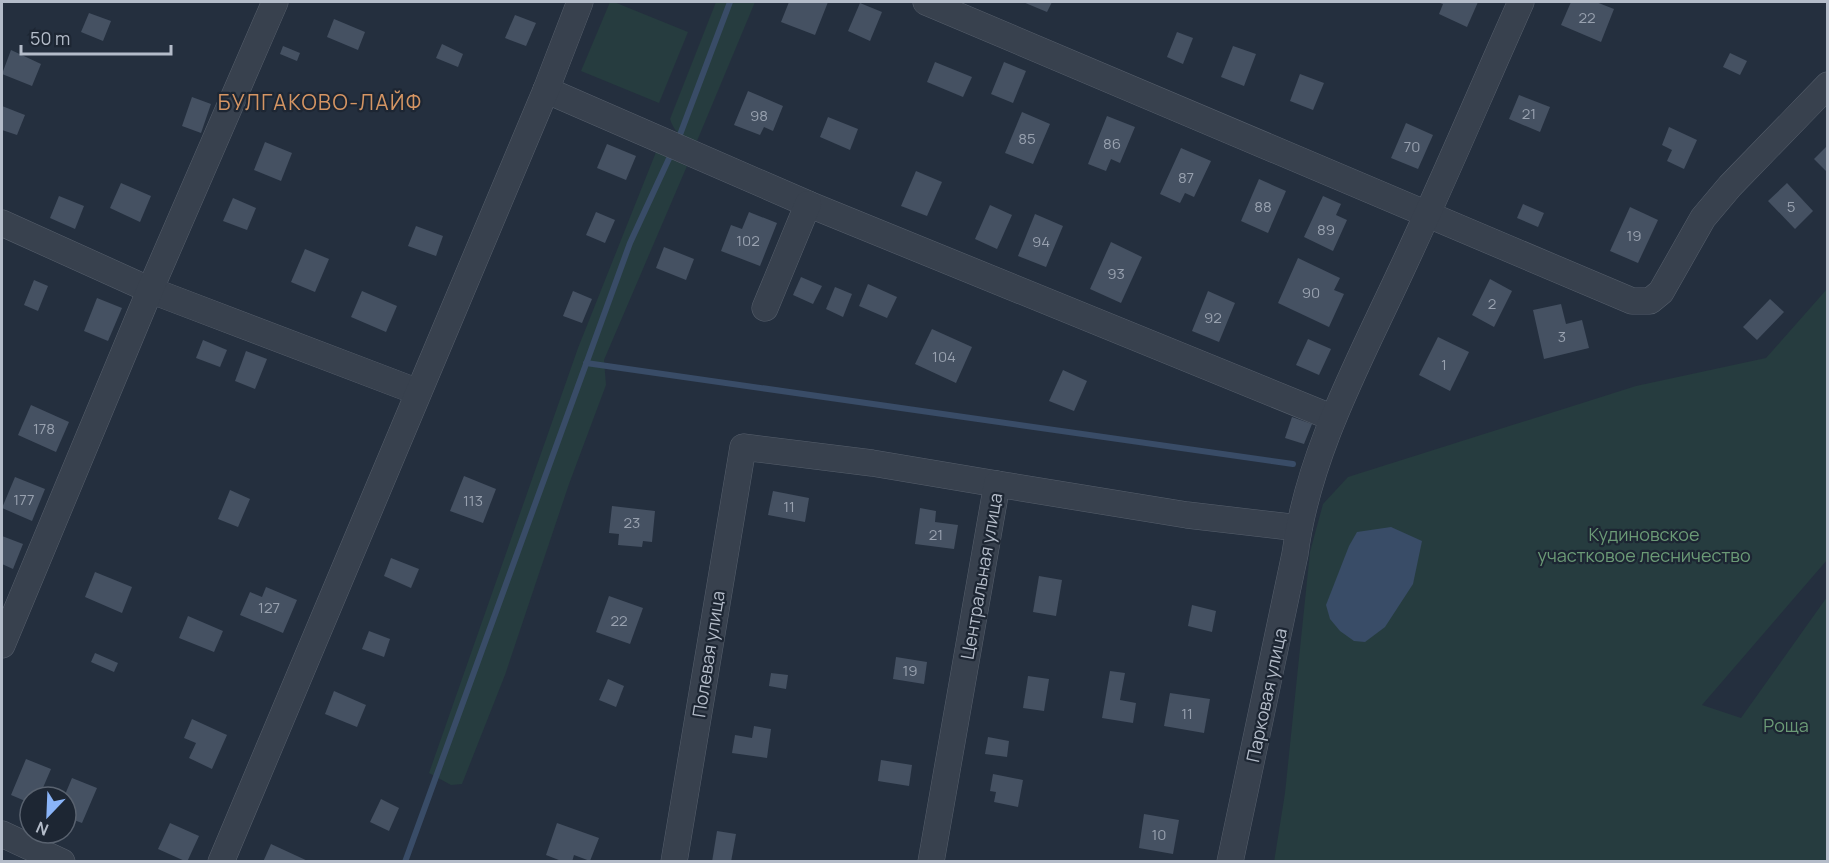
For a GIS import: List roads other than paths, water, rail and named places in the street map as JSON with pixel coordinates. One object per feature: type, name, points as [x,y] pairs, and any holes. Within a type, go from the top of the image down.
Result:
[{"type":"street","points":[[2,645],[150,290],[275,2]]},
{"type":"street","points":[[222,861],[546,90],[580,2]]},
{"type":"street","points":[[926,2],[1632,301],[1650,301],[1661,292],[1703,218],[1730,186],[1827,85]]},
{"type":"street","name":"Парковая улица","points":[[1230,861],[1299,528],[1333,418],[1521,2]]},
{"type":"street","points":[[546,90],[808,204],[1333,418]]},
{"type":"street","points":[[765,308],[808,204]]},
{"type":"street","points":[[2,223],[150,290],[418,392]]},
{"type":"street","name":"Полевая улица","points":[[674,861],[742,447],[998,484]]},
{"type":"street","name":"Центральная улица","points":[[930,861],[998,484],[1187,515],[1299,528]]},
{"type":"street","points":[[2,834],[62,861]]},
{"type":"water","points":[[1391,527],[1422,541],[1413,584],[1385,627],[1365,642],[1354,641],[1340,631],[1330,619],[1326,605],[1349,546],[1357,532]]},
{"type":"waterway","points":[[678,140],[730,2]]},
{"type":"waterway","points":[[405,862],[630,243],[672,152]]},
{"type":"waterway","points":[[586,363],[1293,464]]},
{"type":"district","name":"БУЛГАКОВО-ЛАЙФ","points":[[320,102]]},
{"type":"park label","name":"Кудиновское участковое лесничество","points":[[1644,544]]},
{"type":"park label","name":"Роща","points":[[1786,725]]}]
